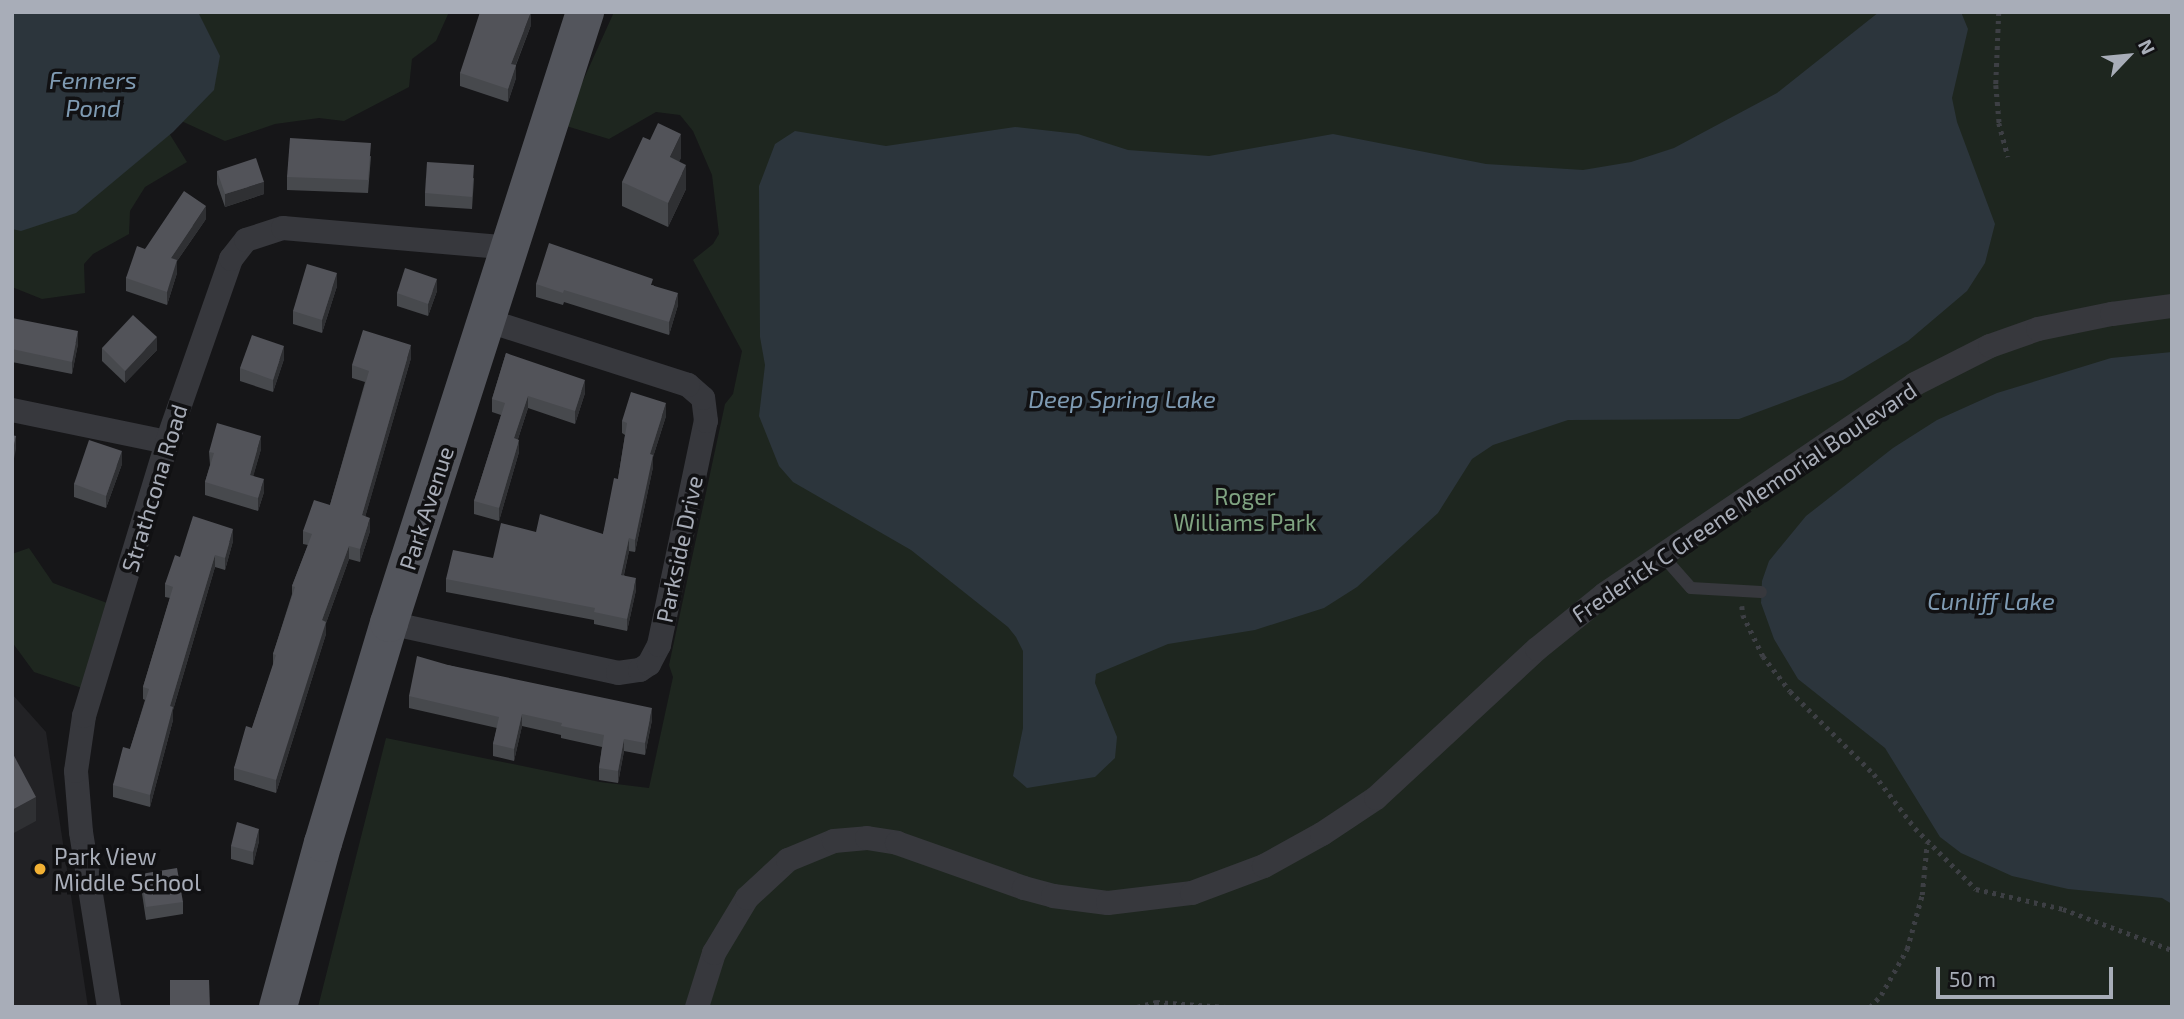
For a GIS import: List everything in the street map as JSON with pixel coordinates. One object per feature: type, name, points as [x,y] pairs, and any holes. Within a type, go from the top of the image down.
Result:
[{"type":"main road","name":"Park Avenue","points":[[278,1007],[323,843],[389,623],[585,12]]},
{"type":"street","name":"Strathcona Road","points":[[109,1007],[80,832],[76,771],[84,716],[167,442],[231,259],[246,240],[283,228],[510,248]]},
{"type":"street","name":"Frederick C Greene Memorial Boulevard","points":[[697,1007],[714,953],[747,898],[788,860],[834,841],[867,838],[897,843],[1024,888],[1053,896],[1108,902],[1192,893],[1264,866],[1322,834],[1376,798],[1558,631],[1661,554],[1890,400],[1965,357],[2015,337],[2057,325],[2172,306]]},
{"type":"street","name":"Parkside Drive","points":[[389,623],[618,673],[640,670],[649,664],[659,645],[706,421],[703,398],[688,385],[486,320]]},
{"type":"street","points":[[12,410],[167,442]]},
{"type":"lane","points":[[1661,554],[1691,588],[1761,592]]},
{"type":"path","points":[[1999,12],[1996,85],[1999,123],[2008,157]]},
{"type":"path","points":[[1741,591],[1743,615],[1763,656],[1790,691],[1874,774],[1928,842],[1976,889],[2063,909],[2172,950]]},
{"type":"path","points":[[1870,1007],[1881,995],[1907,948],[1923,895],[1928,842]]},
{"type":"path","points":[[1137,1007],[1156,1002],[1227,1007]]},
{"type":"shaded area","name":"Park View Middle School","points":[[12,694],[46,732],[88,1007],[12,1007]]},
{"type":"green space","points":[[180,12],[449,12],[436,41],[412,59],[409,87],[344,121],[319,118],[275,124],[225,141],[177,119]]},
{"type":"green space","name":"Roger Williams Park","points":[[614,12],[2172,12],[2172,1007],[318,1007],[386,738],[600,782],[649,788],[673,677],[669,665],[725,404],[733,394],[742,351],[693,260],[713,244],[719,234],[712,175],[693,131],[680,115],[656,112],[609,139],[563,125]]},
{"type":"green space","points":[[164,125],[187,162],[145,187],[130,211],[129,234],[93,254],[84,264],[85,293],[42,299],[12,287],[12,214]]},
{"type":"green space","points":[[29,548],[53,583],[118,607],[91,691],[34,672],[12,642],[12,554]]},
{"type":"water","name":"Fenners Pond","points":[[12,12],[198,12],[220,56],[214,90],[173,132],[76,213],[21,231],[12,229]]},
{"type":"water","name":"Deep Spring Lake","points":[[1879,12],[1961,12],[1968,29],[1952,98],[1957,122],[1995,224],[1985,263],[1967,291],[1908,341],[1843,380],[1739,419],[1568,420],[1493,445],[1472,459],[1438,513],[1357,587],[1324,608],[1255,630],[1168,644],[1096,674],[1095,683],[1117,737],[1115,758],[1095,777],[1027,788],[1013,776],[1023,728],[1023,651],[1016,637],[1008,627],[911,550],[793,482],[779,466],[759,416],[765,365],[760,337],[759,186],[775,144],[795,131],[886,146],[1015,127],[1078,134],[1128,150],[1209,156],[1333,134],[1486,164],[1583,170],[1631,162],[1674,148],[1777,93]]},
{"type":"water","name":"Cunliff Lake","points":[[2172,352],[2172,904],[2162,898],[2068,889],[2012,876],[1961,853],[1940,837],[1885,748],[1798,679],[1774,639],[1761,603],[1762,581],[1769,561],[1806,516],[1893,448],[1937,420],[1997,393],[2111,358]]},
{"type":"building","points":[[480,12],[531,12],[511,64],[516,65],[508,89],[460,73]]},
{"type":"building","points":[[658,123],[681,134],[670,157],[686,165],[668,203],[622,182],[643,137],[650,140]]},
{"type":"building","points":[[290,138],[371,143],[368,180],[287,177]]},
{"type":"building","points":[[256,158],[264,182],[225,194],[217,171]]},
{"type":"building","points":[[427,162],[474,165],[472,197],[425,193]]},
{"type":"building","points":[[184,191],[206,206],[171,258],[177,260],[167,292],[126,278],[137,246],[145,249]]},
{"type":"building","points":[[549,243],[653,279],[651,285],[678,293],[669,322],[536,284]]},
{"type":"building","points":[[307,264],[337,273],[322,320],[293,311]]},
{"type":"building","points":[[405,268],[437,279],[428,304],[397,293]]},
{"type":"building","points":[[133,315],[157,337],[125,371],[102,348]]},
{"type":"building","points":[[12,318],[78,331],[72,362],[12,349]]},
{"type":"building","points":[[363,330],[411,345],[362,515],[370,518],[360,549],[349,546],[322,620],[326,622],[276,780],[234,768],[246,726],[252,728],[276,655],[273,654],[295,587],[292,586],[312,534],[303,531],[314,500],[330,505],[369,371],[352,365]]},
{"type":"building","points":[[252,335],[284,346],[273,380],[240,368]]},
{"type":"building","points":[[506,353],[585,380],[575,411],[528,396],[514,438],[519,440],[499,508],[474,501],[505,403],[492,399]]},
{"type":"building","points":[[631,392],[666,403],[650,454],[653,455],[635,540],[629,538],[621,575],[636,578],[627,619],[594,612],[595,608],[446,579],[453,550],[493,558],[501,523],[536,532],[540,514],[603,534],[614,478],[618,479],[627,423],[622,421]]},
{"type":"building","points":[[217,423],[261,436],[250,475],[264,479],[258,498],[205,482],[214,453],[209,452]]},
{"type":"building","points":[[12,435],[16,436],[12,455]]},
{"type":"building","points":[[89,440],[122,451],[106,496],[74,484]]},
{"type":"building","points":[[193,516],[233,529],[225,558],[215,555],[170,706],[173,707],[150,795],[113,785],[123,747],[130,749],[149,689],[143,687],[173,587],[165,584],[175,555],[180,557]]},
{"type":"building","points":[[417,656],[652,708],[645,743],[624,739],[618,771],[599,768],[604,735],[522,714],[514,749],[493,744],[499,717],[409,696]]},
{"type":"building","points":[[12,752],[36,797],[12,810]]},
{"type":"building","points":[[237,822],[259,829],[253,852],[231,846]]},
{"type":"building","points":[[177,868],[183,902],[146,907],[141,874]]},
{"type":"building","points":[[170,980],[209,980],[210,1007],[170,1007]]},
{"type":"place","name":"Park View Middle School","points":[[40,869]]}]
